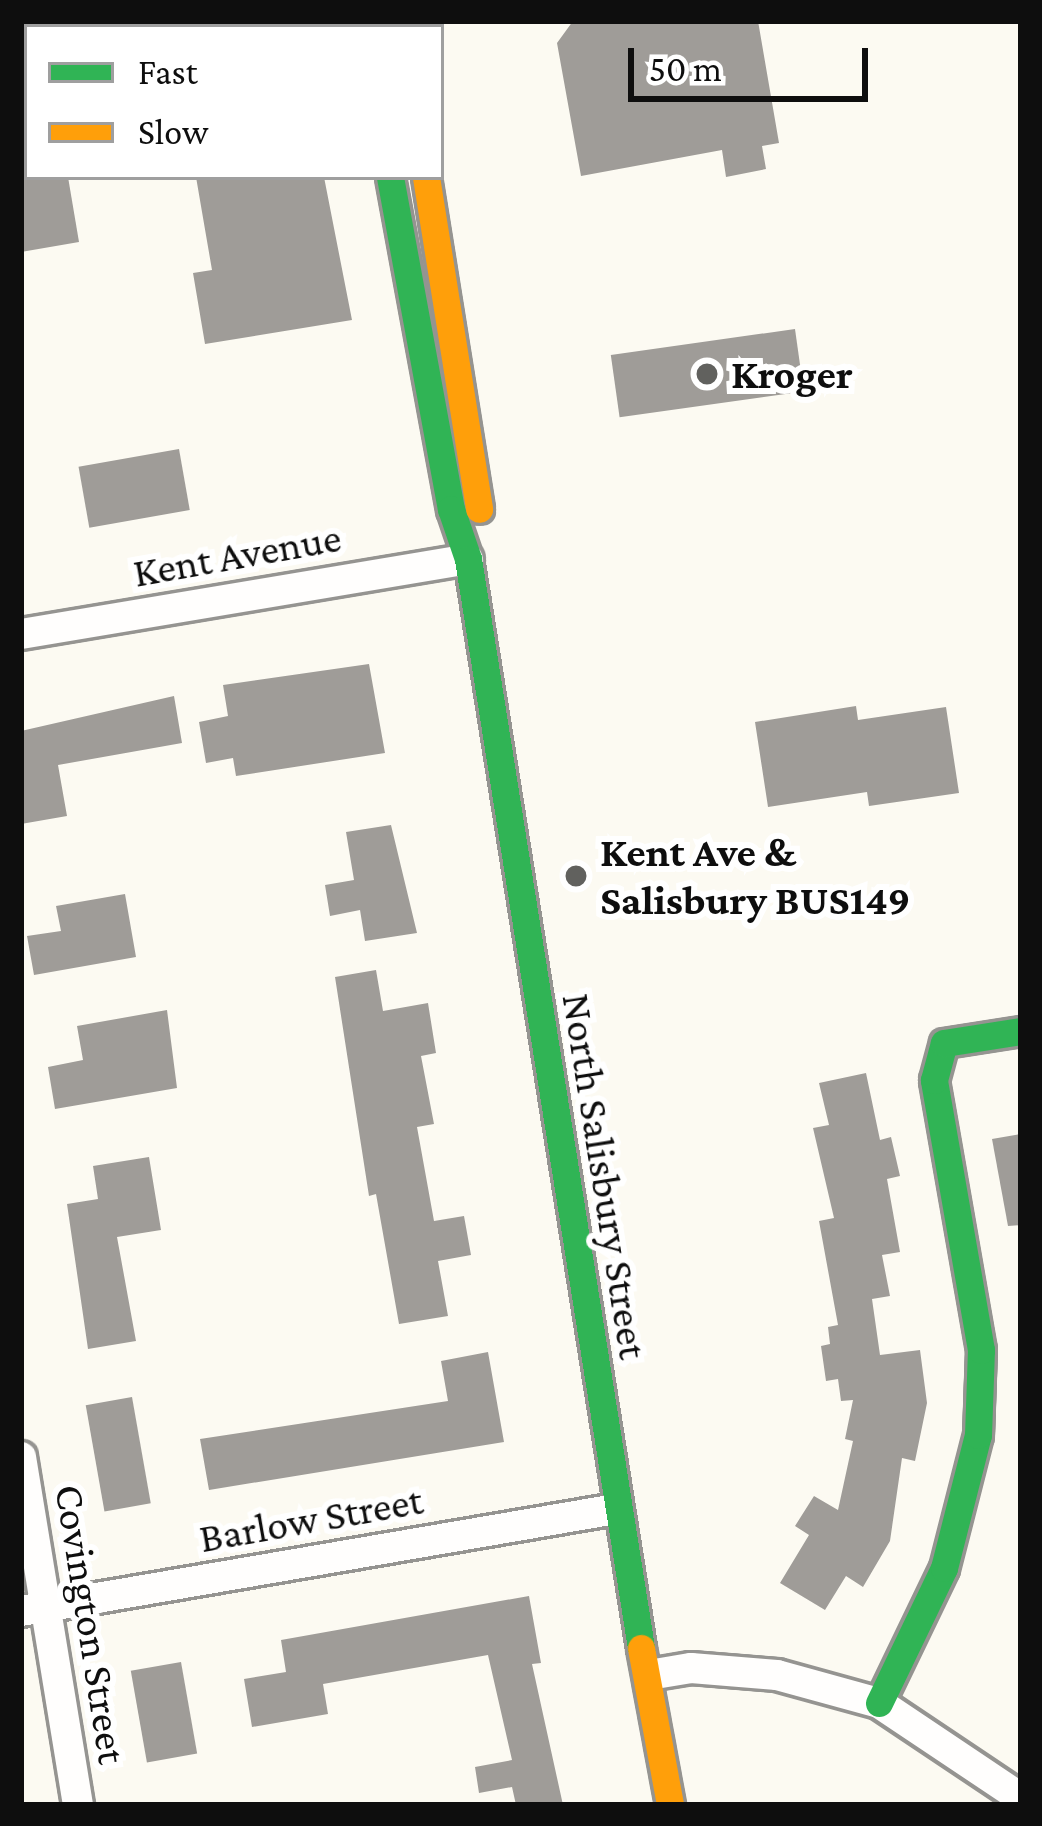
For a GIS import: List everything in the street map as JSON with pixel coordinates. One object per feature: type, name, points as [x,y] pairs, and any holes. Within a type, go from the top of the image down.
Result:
[{"type":"street","name":"North Salisbury Street","points":[[391,180],[451,509],[468,559],[616,1509],[670,1805]]},
{"type":"street","name":"North Salisbury Street","points":[[427,180],[480,502],[468,559]]},
{"type":"street","name":"Kent Avenue","points":[[21,634],[468,559]]},
{"type":"street","points":[[879,1703],[944,1568],[978,1435],[981,1350],[934,1080],[944,1043],[1021,1031]]},
{"type":"street","name":"Covington Street","points":[[21,1457],[33,1609],[78,1805]]},
{"type":"street","name":"Barlow Street","points":[[33,1609],[616,1509]]},
{"type":"street","points":[[649,1675],[691,1668],[777,1675],[879,1703],[1021,1798]]},
{"type":"building","points":[[573,21],[758,21],[779,143],[762,146],[766,169],[726,177],[722,150],[581,176],[557,43]]},
{"type":"building","points":[[21,177],[69,180],[79,242],[21,252]]},
{"type":"building","points":[[197,180],[325,180],[352,320],[205,344],[193,273],[212,270]]},
{"type":"building","name":"Kroger","points":[[795,329],[804,391],[620,417],[611,355]]},
{"type":"building","points":[[179,449],[190,510],[89,528],[79,467]]},
{"type":"building","points":[[369,664],[385,753],[236,776],[233,758],[206,763],[199,722],[228,716],[223,685]]},
{"type":"building","points":[[174,696],[182,743],[58,765],[67,816],[21,824],[21,731]]},
{"type":"building","points":[[856,706],[858,720],[946,707],[959,793],[869,806],[867,792],[768,807],[755,722]]},
{"type":"building","points":[[391,825],[417,933],[365,941],[360,910],[330,916],[325,885],[354,880],[346,832]]},
{"type":"building","points":[[125,894],[136,957],[34,975],[27,936],[61,931],[56,906]]},
{"type":"building","points":[[376,970],[383,1011],[428,1003],[436,1053],[421,1056],[434,1124],[417,1127],[434,1221],[464,1216],[471,1255],[438,1261],[448,1316],[399,1324],[376,1194],[369,1196],[335,977]]},
{"type":"building","points":[[167,1010],[177,1088],[55,1109],[48,1067],[83,1060],[77,1026]]},
{"type":"building","points":[[866,1073],[880,1140],[891,1137],[900,1176],[887,1179],[900,1252],[882,1255],[890,1296],[872,1299],[880,1355],[920,1350],[927,1403],[915,1461],[902,1458],[890,1541],[863,1587],[846,1576],[825,1610],[780,1583],[809,1535],[795,1526],[814,1496],[838,1510],[853,1441],[845,1439],[853,1400],[841,1401],[838,1379],[826,1381],[821,1346],[830,1344],[828,1327],[838,1325],[819,1221],[834,1218],[813,1128],[829,1125],[819,1083]]},
{"type":"building","points":[[1021,1134],[1021,1225],[1008,1226],[992,1139]]},
{"type":"building","points":[[149,1157],[161,1230],[117,1237],[136,1341],[88,1349],[67,1204],[98,1199],[93,1166]]},
{"type":"building","points":[[488,1352],[504,1442],[209,1490],[200,1439],[448,1401],[441,1361]]},
{"type":"building","points":[[132,1397],[151,1503],[104,1512],[86,1405]]},
{"type":"building","points":[[529,1596],[541,1663],[532,1664],[563,1805],[516,1805],[512,1787],[479,1793],[475,1767],[512,1760],[488,1655],[323,1684],[328,1714],[252,1727],[244,1679],[286,1672],[281,1640]]},
{"type":"building","points":[[181,1662],[197,1754],[147,1762],[131,1671]]},
{"type":"traffic: fast","points":[[391,180],[451,509],[468,559],[641,1648]]},
{"type":"traffic: fast","points":[[879,1703],[944,1568],[978,1435],[981,1350],[934,1080],[944,1043],[1021,1031]]},
{"type":"traffic: slow","points":[[426,180],[479,509]]},
{"type":"traffic: slow","points":[[641,1648],[670,1805]]},
{"type":"place","name":"Kroger","points":[[707,374]]},
{"type":"place","name":"Kent Ave & Salisbury BUS149","points":[[576,876]]}]
